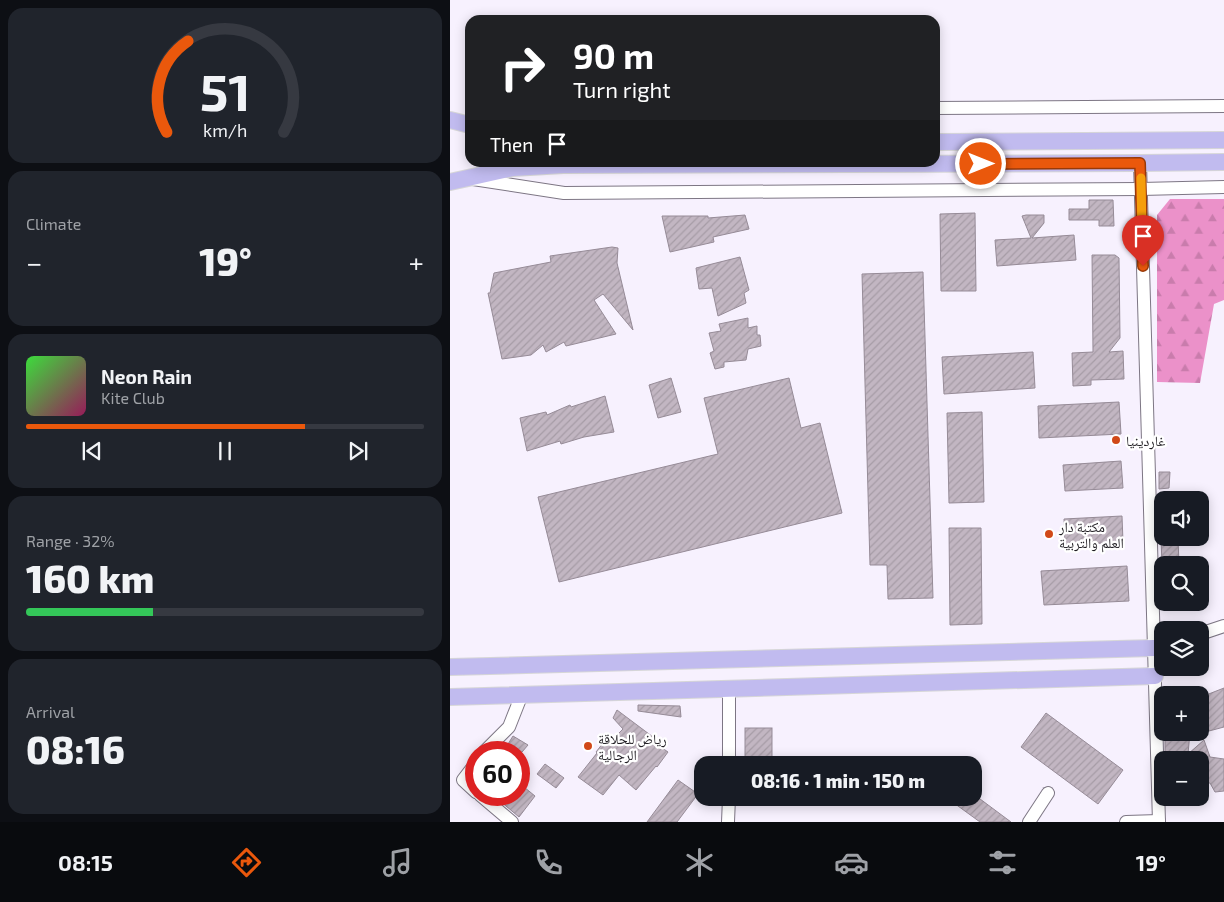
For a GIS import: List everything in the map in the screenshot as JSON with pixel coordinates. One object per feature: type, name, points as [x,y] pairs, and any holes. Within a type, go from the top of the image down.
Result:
[{"type":"main road","points":[[450,120],[465,124]]},
{"type":"main road","points":[[940,142],[1224,140]]},
{"type":"main road","points":[[940,164],[1224,162]]},
{"type":"main road","points":[[450,182],[513,168],[530,167]]},
{"type":"main road","points":[[450,667],[1154,647]]},
{"type":"main road","points":[[450,697],[1155,676]]},
{"type":"street","points":[[940,108],[1224,106]]},
{"type":"street","points":[[1140,163],[1157,621]]},
{"type":"street","points":[[468,178],[564,193],[1141,190],[1224,187]]},
{"type":"street","points":[[1209,631],[1224,626]]},
{"type":"street","points":[[1126,822],[1159,821],[1155,676]]},
{"type":"street","points":[[729,688],[729,756]]},
{"type":"street","points":[[495,741],[508,727],[522,694]]},
{"type":"street","points":[[1029,822],[1048,793]]},
{"type":"street","points":[[493,806],[512,822]]},
{"type":"street","points":[[728,806],[728,822]]},
{"type":"green space","points":[[1170,199],[1224,199],[1224,300],[1214,304],[1200,383],[1157,382],[1157,215]]},
{"type":"building","points":[[1089,200],[1113,200],[1114,226],[1099,226],[1099,220],[1069,220],[1069,209],[1089,209]]},
{"type":"building","points":[[975,213],[976,291],[941,291],[940,214]]},
{"type":"building","points":[[745,215],[749,229],[713,237],[714,242],[670,252],[662,216],[708,216],[708,218]]},
{"type":"building","points":[[1044,215],[1044,223],[1032,238],[1074,235],[1076,260],[997,266],[995,240],[1031,238],[1022,216]]},
{"type":"building","points":[[612,247],[618,248],[617,263],[633,330],[603,294],[594,300],[616,334],[566,346],[564,342],[546,352],[543,345],[531,355],[502,359],[488,293],[490,293],[494,273],[551,262],[550,256]]},
{"type":"building","points":[[1092,255],[1115,255],[1119,258],[1120,338],[1109,352],[1123,351],[1124,379],[1091,380],[1091,385],[1073,386],[1072,353],[1093,352]]},
{"type":"building","points":[[740,257],[749,290],[744,293],[746,303],[718,316],[712,288],[699,289],[696,268]]},
{"type":"building","points":[[923,272],[933,598],[888,599],[887,565],[870,565],[862,274]]},
{"type":"building","points":[[748,318],[748,328],[757,326],[757,335],[760,335],[761,346],[748,349],[746,360],[724,362],[724,367],[715,369],[710,353],[714,351],[709,333],[721,331],[719,324]]},
{"type":"building","points":[[1033,352],[1035,388],[944,394],[942,357]]},
{"type":"building","points":[[671,378],[681,412],[658,418],[649,385]]},
{"type":"building","points":[[789,378],[801,428],[820,423],[842,513],[559,582],[538,497],[718,454],[704,398]]},
{"type":"building","points":[[605,396],[614,432],[584,437],[561,444],[560,441],[527,451],[520,418],[546,412],[547,415],[570,405],[571,407]]},
{"type":"building","points":[[1119,402],[1121,434],[1039,438],[1038,406]]},
{"type":"building","points":[[982,412],[984,502],[949,503],[947,413]]},
{"type":"building","points":[[1121,461],[1123,488],[1065,491],[1063,465]]},
{"type":"building","points":[[1159,472],[1170,472],[1169,488],[1159,489]]},
{"type":"building","points":[[1122,516],[1123,542],[1065,545],[1064,519]]},
{"type":"building","points":[[949,528],[981,528],[982,624],[950,625]]},
{"type":"building","points":[[1161,546],[1178,546],[1179,556],[1162,556]]},
{"type":"building","points":[[1127,566],[1129,601],[1044,605],[1041,571]]},
{"type":"building","points":[[1224,688],[1224,727],[1209,731],[1209,694]]},
{"type":"building","points":[[638,705],[680,706],[681,717],[638,711]]},
{"type":"building","points":[[617,710],[653,737],[649,739],[668,752],[636,790],[619,775],[603,795],[578,777],[607,738],[611,741],[623,729],[613,718]]},
{"type":"building","points":[[1046,713],[1123,770],[1098,804],[1021,747]]},
{"type":"building","points":[[745,728],[772,728],[772,756],[745,756]]},
{"type":"building","points":[[513,736],[521,741],[510,741]]},
{"type":"building","points":[[1165,741],[1189,741],[1188,751],[1165,751]]},
{"type":"building","points":[[1203,741],[1208,751],[1191,751]]},
{"type":"building","points":[[1209,754],[1210,757],[1224,759],[1224,791],[1215,792],[1210,783]]},
{"type":"building","points":[[545,764],[564,778],[556,788],[537,774]]},
{"type":"building","points":[[678,780],[694,791],[694,799],[677,822],[647,822]]},
{"type":"building","points":[[530,792],[535,796],[530,803]]},
{"type":"building","points":[[982,800],[1011,822],[980,822],[958,806],[982,806]]},
{"type":"building","points":[[506,806],[527,806],[519,817]]},
{"type":"slow traffic","points":[[1141,178],[1142,231]]},
{"type":"place","name":"غاردينيا","points":[[1116,440]]},
{"type":"place","name":"مكتبة دار العلم والتربية","points":[[1049,534]]},
{"type":"place","name":"رياض للحلاقة الرجالية","points":[[588,746]]},
{"type":"route","points":[[981,164],[1140,163],[1143,266]]}]
